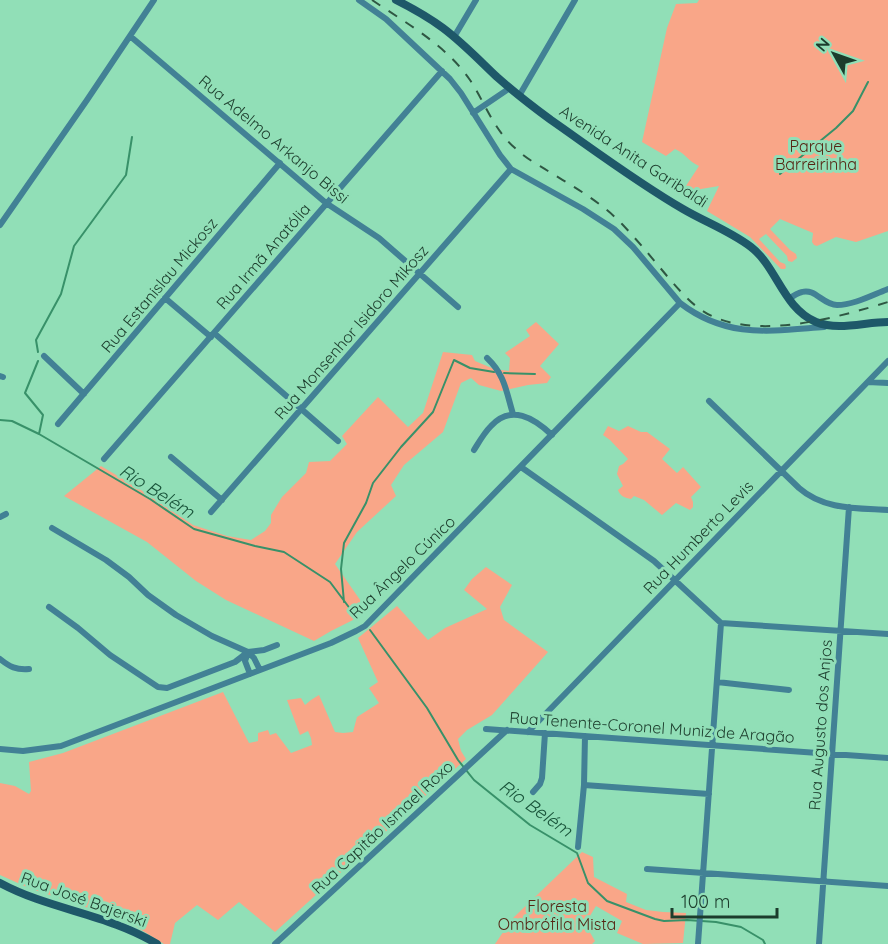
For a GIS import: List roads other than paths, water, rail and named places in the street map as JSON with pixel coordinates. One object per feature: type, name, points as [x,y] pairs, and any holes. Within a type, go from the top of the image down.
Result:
[{"type":"main road","name":"Avenida Anita Garibaldi","points":[[400,1],[454,37],[519,96],[552,121],[656,192],[751,247],[769,266],[789,299],[808,318],[834,326],[888,322]]},
{"type":"main road","name":"Rua José Bajerski","points":[[0,883],[34,899],[133,931],[157,944]]},
{"type":"street","points":[[0,225],[152,3],[142,0]]},
{"type":"street","points":[[359,0],[386,19],[442,71],[455,86],[511,169],[583,209],[614,230],[633,247],[680,303],[700,317],[739,329],[768,331],[834,326]]},
{"type":"street","points":[[454,37],[476,0]]},
{"type":"street","points":[[519,96],[575,0]]},
{"type":"street","name":"Rua Adelmo Arkanjo Bissi","points":[[130,36],[326,203],[373,234],[458,307]]},
{"type":"street","name":"Rua Irmã Anatólia","points":[[105,459],[442,71]]},
{"type":"street","points":[[473,113],[510,88]]},
{"type":"street","name":"Rua Estanislau Mickosz","points":[[58,424],[280,164]]},
{"type":"street","name":"Rua Monsenhor Isidoro Mikosz","points":[[211,512],[511,169]]},
{"type":"street","points":[[789,299],[800,292],[807,291],[828,304],[838,305],[888,289]]},
{"type":"street","points":[[165,298],[213,335],[338,441]]},
{"type":"street","name":"Rua Ângelo Cúnico","points":[[0,749],[23,751],[61,746],[344,637],[365,626],[680,303]]},
{"type":"street","points":[[44,356],[84,394]]},
{"type":"street","points":[[487,358],[501,375],[513,414]]},
{"type":"street","name":"Rua Humberto Levis","points":[[528,732],[888,361]]},
{"type":"street","points":[[868,382],[888,383]]},
{"type":"street","points":[[709,401],[813,499],[831,505],[888,510]]},
{"type":"street","points":[[474,450],[491,426],[504,416],[513,414],[528,417],[552,435]]},
{"type":"street","points":[[171,457],[222,500]]},
{"type":"street","points":[[521,467],[647,556],[721,623],[888,634]]},
{"type":"street","name":"Rua Augusto dos Anjos","points":[[819,944],[849,507]]},
{"type":"street","points":[[52,528],[113,564],[147,595],[176,615],[248,652],[260,670]]},
{"type":"street","points":[[49,607],[70,621],[126,667],[163,688],[235,662],[248,652],[264,650],[277,645]]},
{"type":"street","points":[[698,944],[721,623]]},
{"type":"street","points":[[248,652],[245,661],[250,674]]},
{"type":"street","points":[[0,659],[12,668],[29,669]]},
{"type":"street","points":[[717,682],[789,690]]},
{"type":"street","name":"Rua Tenente-Coronel Muniz de Aragão","points":[[486,729],[888,758]]},
{"type":"street","name":"Rua Capitão Ismael Roxo","points":[[275,944],[507,730]]},
{"type":"street","points":[[534,792],[542,778],[545,733]]},
{"type":"street","points":[[578,847],[584,785],[585,736]]},
{"type":"street","points":[[584,785],[709,794]]},
{"type":"street","points":[[647,869],[888,886]]},
{"type":"waterway","points":[[780,174],[853,111],[868,82]]},
{"type":"waterway","points":[[38,352],[36,340],[61,294],[74,246],[126,175],[132,137]]},
{"type":"waterway","points":[[344,602],[341,569],[344,543],[366,503],[373,483],[401,447],[433,412],[454,360],[470,368],[494,372]]},
{"type":"waterway","points":[[38,361],[25,393],[43,415],[39,434]]},
{"type":"waterway","points":[[504,373],[535,374]]},
{"type":"waterway","name":"Rio Belém","points":[[0,420],[12,421],[39,434],[150,499],[194,529],[284,552],[330,582],[357,618]]},
{"type":"waterway","name":"Rio Belém","points":[[370,630],[427,708],[458,760],[474,780],[530,825],[577,853],[588,883],[607,901],[664,921],[716,922],[741,927],[763,940],[765,944]]},
{"type":"railway","points":[[372,0],[425,36],[449,56],[470,80],[495,125],[519,152],[587,195],[614,216],[684,295],[711,316],[739,324],[782,325],[826,319],[888,302]]},
{"type":"park label","name":"Parque Barreirinha","points":[[816,155]]},
{"type":"park label","name":"Floresta Ombrófila Mista","points":[[557,915]]}]
